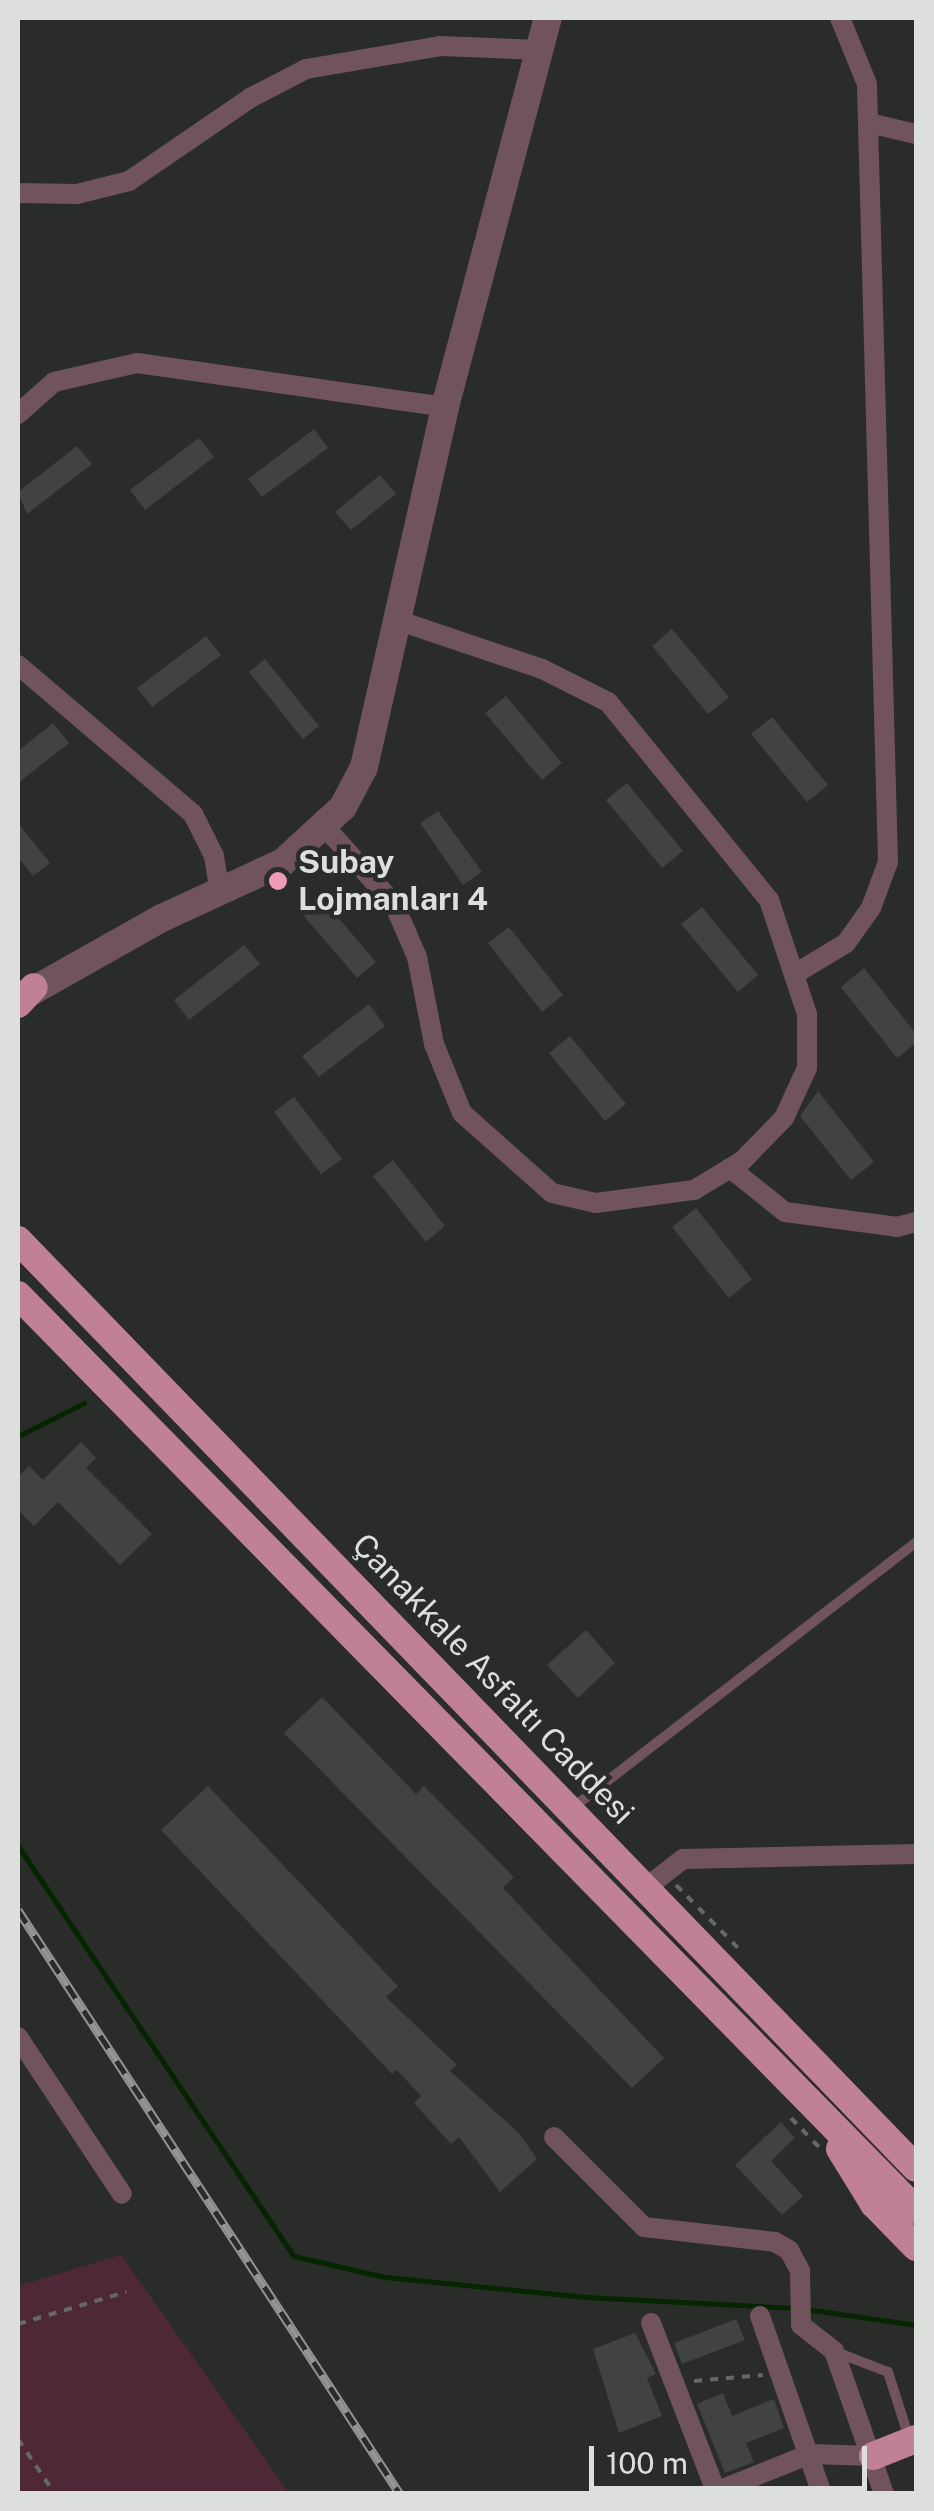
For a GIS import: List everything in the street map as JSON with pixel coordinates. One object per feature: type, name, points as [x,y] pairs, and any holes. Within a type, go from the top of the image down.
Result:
[{"type":"highway","name":"Çanakkale Asfaltı Caddesi","points":[[18,1240],[916,2168]]},
{"type":"highway","points":[[18,1295],[916,2210]]},
{"type":"highway","points":[[815,2109],[874,2204],[916,2247]]},
{"type":"highway","points":[[874,2456],[913,2440]]},
{"type":"street","points":[[23,997],[162,918],[283,862],[325,827],[364,767],[445,408],[548,18]]},
{"type":"street","points":[[798,972],[846,943],[871,908],[888,862],[867,84],[840,18]]},
{"type":"street","points":[[18,194],[77,194],[129,181],[250,98],[306,69],[440,46],[540,50]]},
{"type":"street","points":[[869,123],[916,134]]},
{"type":"street","points":[[18,414],[54,382],[136,364],[445,408]]},
{"type":"street","points":[[325,827],[394,904],[417,957],[434,1044],[462,1113],[510,1161],[552,1192],[596,1203],[694,1190],[730,1168],[784,1118],[806,1068],[798,972],[769,900],[608,702],[542,669],[399,622]]},
{"type":"street","points":[[18,666],[194,814],[214,856],[220,894]]},
{"type":"street","points":[[730,1168],[786,1212],[898,1227],[916,1222]]},
{"type":"street","points":[[647,1886],[684,1859],[916,1854]]},
{"type":"street","points":[[18,2037],[122,2194]]},
{"type":"street","points":[[554,2137],[644,2227],[774,2242],[789,2250],[800,2288],[801,2325],[834,2351],[874,2456],[884,2494]]},
{"type":"street","points":[[760,2316],[822,2494]]},
{"type":"street","points":[[651,2323],[714,2493],[810,2454],[874,2456]]},
{"type":"lane","points":[[570,1809],[916,1542]]},
{"type":"lane","points":[[834,2351],[888,2372],[913,2440]]},
{"type":"path","points":[[18,2324],[126,2292]]},
{"type":"path","points":[[676,2389],[707,2376],[740,2380],[780,2369]]},
{"type":"path","points":[[18,2439],[55,2494]]},
{"type":"shaded area","points":[[121,2255],[289,2493],[18,2493],[18,2286]]},
{"type":"building","points":[[314,429],[328,448],[262,497],[248,479]]},
{"type":"building","points":[[199,438],[214,457],[145,510],[130,490]]},
{"type":"building","points":[[77,446],[92,464],[27,514],[18,492]]},
{"type":"building","points":[[380,475],[396,494],[351,530],[335,512]]},
{"type":"building","points":[[672,629],[729,697],[708,714],[652,646]]},
{"type":"building","points":[[206,636],[221,655],[152,707],[137,688]]},
{"type":"building","points":[[265,659],[319,726],[303,739],[249,672]]},
{"type":"building","points":[[506,696],[562,763],[542,780],[485,713]]},
{"type":"building","points":[[772,717],[828,785],[807,802],[751,734]]},
{"type":"building","points":[[53,723],[69,743],[18,783],[18,751]]},
{"type":"building","points":[[627,783],[683,851],[662,868],[606,800]]},
{"type":"building","points":[[438,811],[482,872],[463,885],[420,823]]},
{"type":"building","points":[[18,823],[50,863],[33,876],[18,857]]},
{"type":"building","points":[[323,900],[376,962],[357,978],[304,916]]},
{"type":"building","points":[[702,907],[758,975],[738,992],[681,924]]},
{"type":"building","points":[[509,927],[563,995],[542,1012],[488,943]]},
{"type":"building","points":[[244,945],[260,964],[189,1020],[174,1000]]},
{"type":"building","points":[[864,968],[916,1034],[916,1043],[897,1058],[841,987]]},
{"type":"building","points":[[369,1004],[385,1026],[319,1077],[302,1056]]},
{"type":"building","points":[[570,1036],[626,1104],[605,1121],[549,1053]]},
{"type":"building","points":[[818,1091],[874,1162],[851,1180],[800,1116]]},
{"type":"building","points":[[294,1097],[342,1159],[321,1174],[274,1112]]},
{"type":"building","points":[[393,1160],[445,1226],[426,1242],[373,1176]]},
{"type":"building","points":[[696,1208],[752,1279],[729,1298],[672,1227]]},
{"type":"building","points":[[81,1442],[96,1458],[86,1468],[152,1534],[120,1565],[58,1502],[34,1526],[18,1510],[18,1477],[29,1466],[43,1480]]},
{"type":"building","points":[[586,1630],[615,1663],[578,1698],[547,1665]]},
{"type":"building","points":[[322,1697],[416,1794],[424,1786],[514,1877],[503,1888],[664,2058],[632,2088],[284,1733]]},
{"type":"building","points":[[208,1786],[398,1986],[386,1997],[457,2065],[450,2071],[519,2133],[537,2159],[500,2192],[459,2137],[451,2144],[414,2103],[421,2096],[397,2070],[392,2074],[161,1830]]},
{"type":"building","points":[[781,2122],[795,2138],[771,2161],[803,2196],[782,2215],[735,2165]]},
{"type":"building","points":[[736,2319],[745,2340],[682,2364],[674,2343]]},
{"type":"building","points":[[635,2333],[656,2374],[647,2378],[662,2416],[619,2433],[593,2349]]},
{"type":"building","points":[[723,2393],[732,2416],[774,2399],[784,2428],[746,2443],[754,2462],[725,2473],[697,2404]]},
{"type":"waterway","points":[[18,1436],[84,1403]]},
{"type":"waterway","points":[[18,1846],[293,2256],[385,2277],[585,2297],[795,2308]]},
{"type":"waterway","points":[[806,2309],[916,2325]]},
{"type":"railway","points":[[18,1910],[400,2494]]},
{"type":"place","name":"Subay Lojmanları 4","points":[[278,881]]}]
